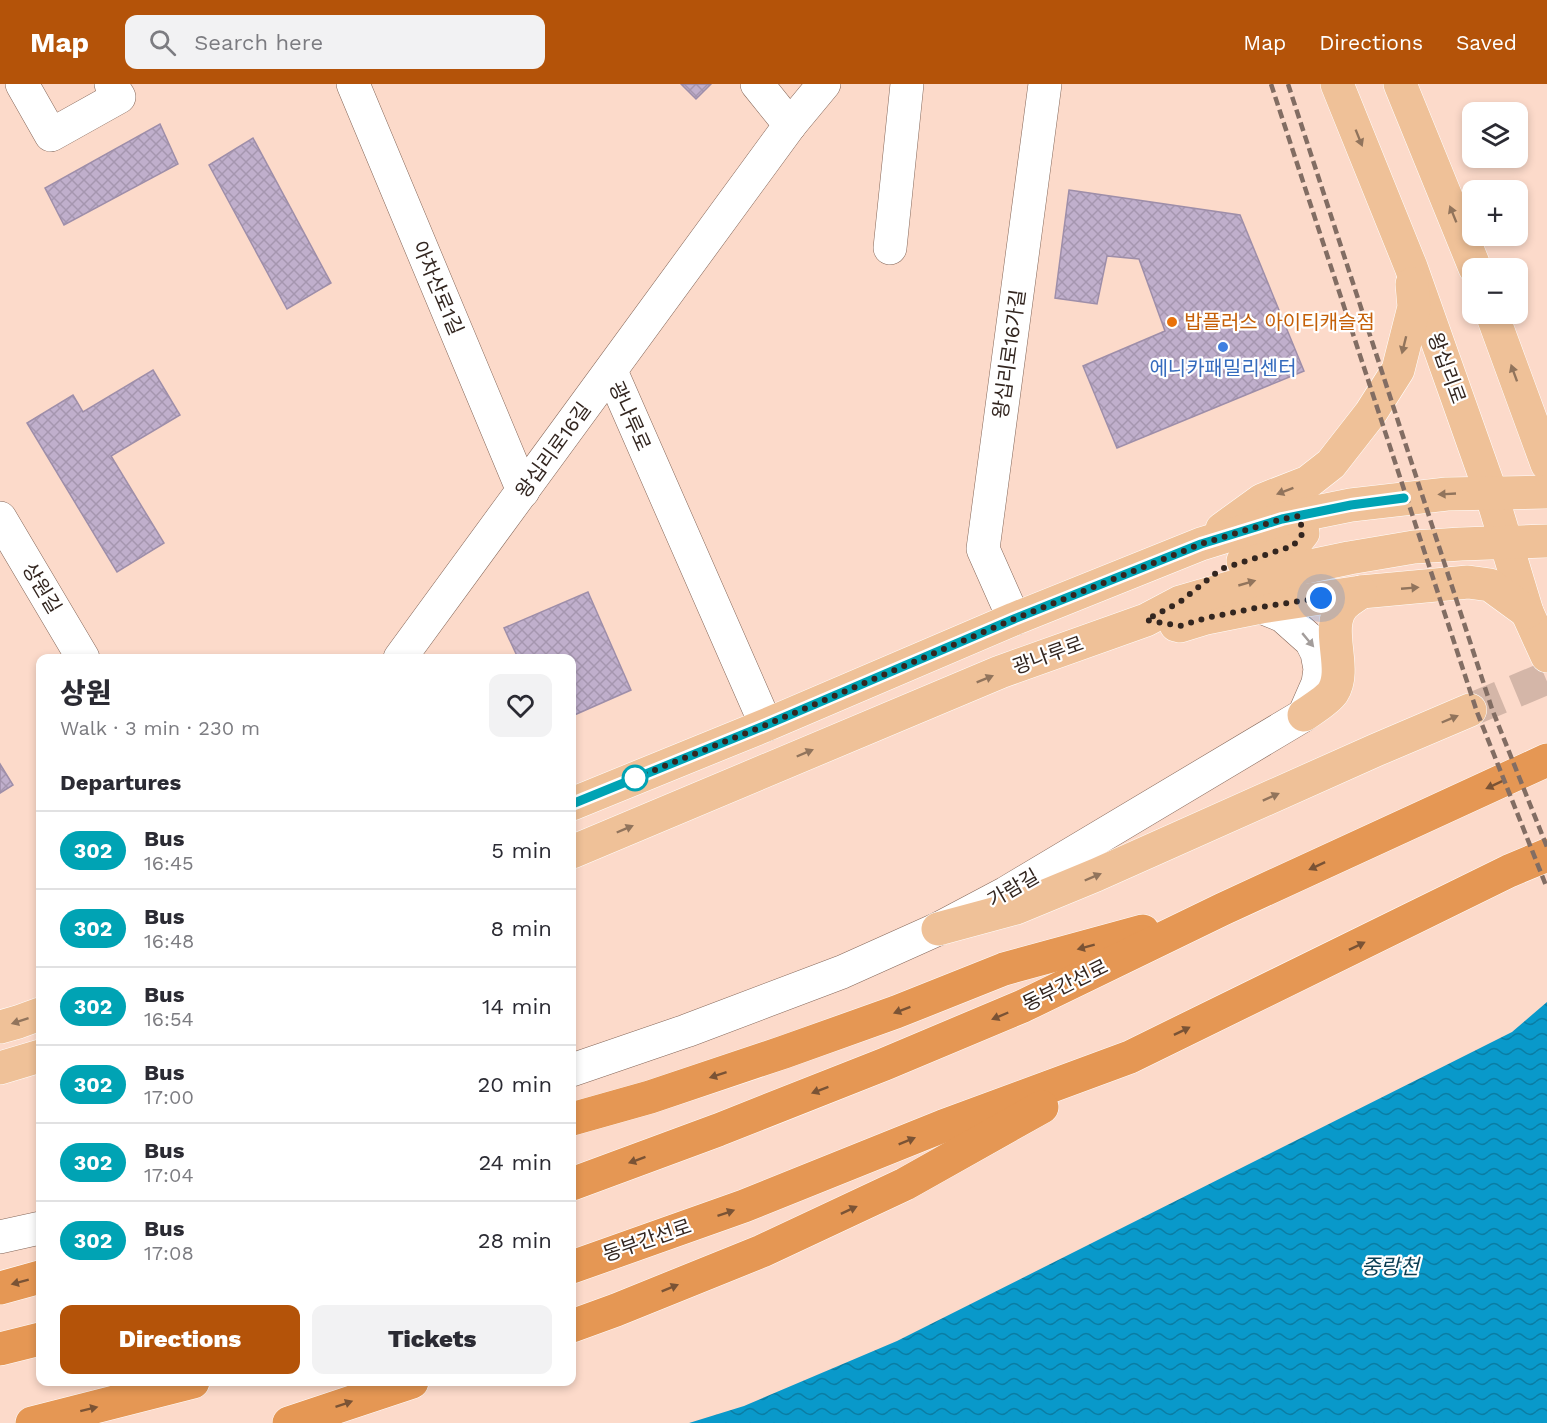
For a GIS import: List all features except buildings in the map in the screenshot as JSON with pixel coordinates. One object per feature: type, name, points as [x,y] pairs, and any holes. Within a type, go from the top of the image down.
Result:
[{"type":"highway","name":"동부간선로","points":[[576,1183],[718,1130],[1023,1006],[1223,909],[1547,760]]},
{"type":"highway","name":"동부간선로","points":[[576,1266],[744,1206],[943,1126],[1130,1057],[1509,871],[1547,855]]},
{"type":"highway","points":[[576,1118],[650,1097],[784,1052],[896,1012],[1004,969],[1223,909]]},
{"type":"highway","points":[[576,1325],[762,1251],[905,1184],[1130,1057]]},
{"type":"highway","points":[[0,1288],[36,1278]]},
{"type":"highway","points":[[0,1349],[36,1340]]},
{"type":"highway","points":[[32,1423],[177,1386]]},
{"type":"highway","points":[[289,1423],[400,1386]]},
{"type":"main road","name":"왕십리로","points":[[1337,84],[1411,267],[1491,493],[1527,612],[1547,656]]},
{"type":"main road","points":[[1400,84],[1470,258]]},
{"type":"main road","points":[[1201,544],[1262,500],[1308,482],[1331,464],[1370,414],[1398,370],[1414,307],[1411,267]]},
{"type":"main road","points":[[1496,324],[1547,464]]},
{"type":"main road","points":[[576,802],[766,725],[1014,619],[1201,544],[1282,519],[1351,505],[1447,494],[1547,492]]},
{"type":"main road","points":[[1180,602],[1221,569],[1293,546],[1303,533],[1299,516]]},
{"type":"main road","name":"광나루로","points":[[576,850],[1000,672],[1146,620],[1180,602],[1287,571],[1414,547],[1547,542]]},
{"type":"main road","points":[[1146,620],[1180,626],[1206,618],[1261,607],[1361,592],[1468,582],[1490,585],[1527,612]]},
{"type":"main road","points":[[1304,716],[1332,694],[1338,670],[1335,622],[1342,607],[1361,592]]},
{"type":"main road","points":[[938,929],[1016,908],[1096,876],[1470,710]]},
{"type":"main road","points":[[0,1027],[36,1015]]},
{"type":"main road","points":[[0,1068],[36,1057]]},
{"type":"street","points":[[22,84],[51,135],[119,97],[111,84]]},
{"type":"street","name":"아차산로1길","points":[[353,84],[523,491]]},
{"type":"street","points":[[757,84],[790,125]]},
{"type":"street","name":"왕십리로16길","points":[[403,654],[790,125],[824,84]]},
{"type":"street","points":[[890,248],[907,84]]},
{"type":"street","name":"왕십리로16가길","points":[[1014,619],[983,549],[1046,84]]},
{"type":"street","name":"광나루로","points":[[610,371],[766,725]]},
{"type":"street","name":"상원길","points":[[0,518],[81,654]]},
{"type":"street","points":[[1261,607],[1283,616],[1311,641],[1317,653],[1320,669],[1318,683],[1304,716]]},
{"type":"street","name":"가람길","points":[[576,1069],[686,1031],[842,972],[938,929],[1006,893],[1304,716]]},
{"type":"street","points":[[0,1237],[36,1229]]},
{"type":"water","name":"중랑천","points":[[1547,1002],[1547,1423],[689,1423],[744,1406],[897,1341],[1512,1032]]},
{"type":"tunnel","points":[[1470,710],[1547,678]]},
{"type":"railway","points":[[1271,84],[1477,712],[1547,888]]},
{"type":"railway","points":[[1288,84],[1492,709],[1547,847]]},
{"type":"bus line","name":"302","points":[[576,802],[766,725],[1014,619],[1201,544],[1282,519],[1351,505],[1404,498]]},
{"type":"place","name":"밥플러스 아이티캐슬점","points":[[1172,322]]},
{"type":"place","name":"에니카패밀리센터","points":[[1223,347]]},
{"type":"route","points":[[635,778],[766,725],[1014,619],[1201,544],[1282,519],[1299,516],[1303,533],[1293,546],[1221,569],[1180,602],[1146,620],[1180,626],[1206,618],[1261,607],[1321,598]]}]
